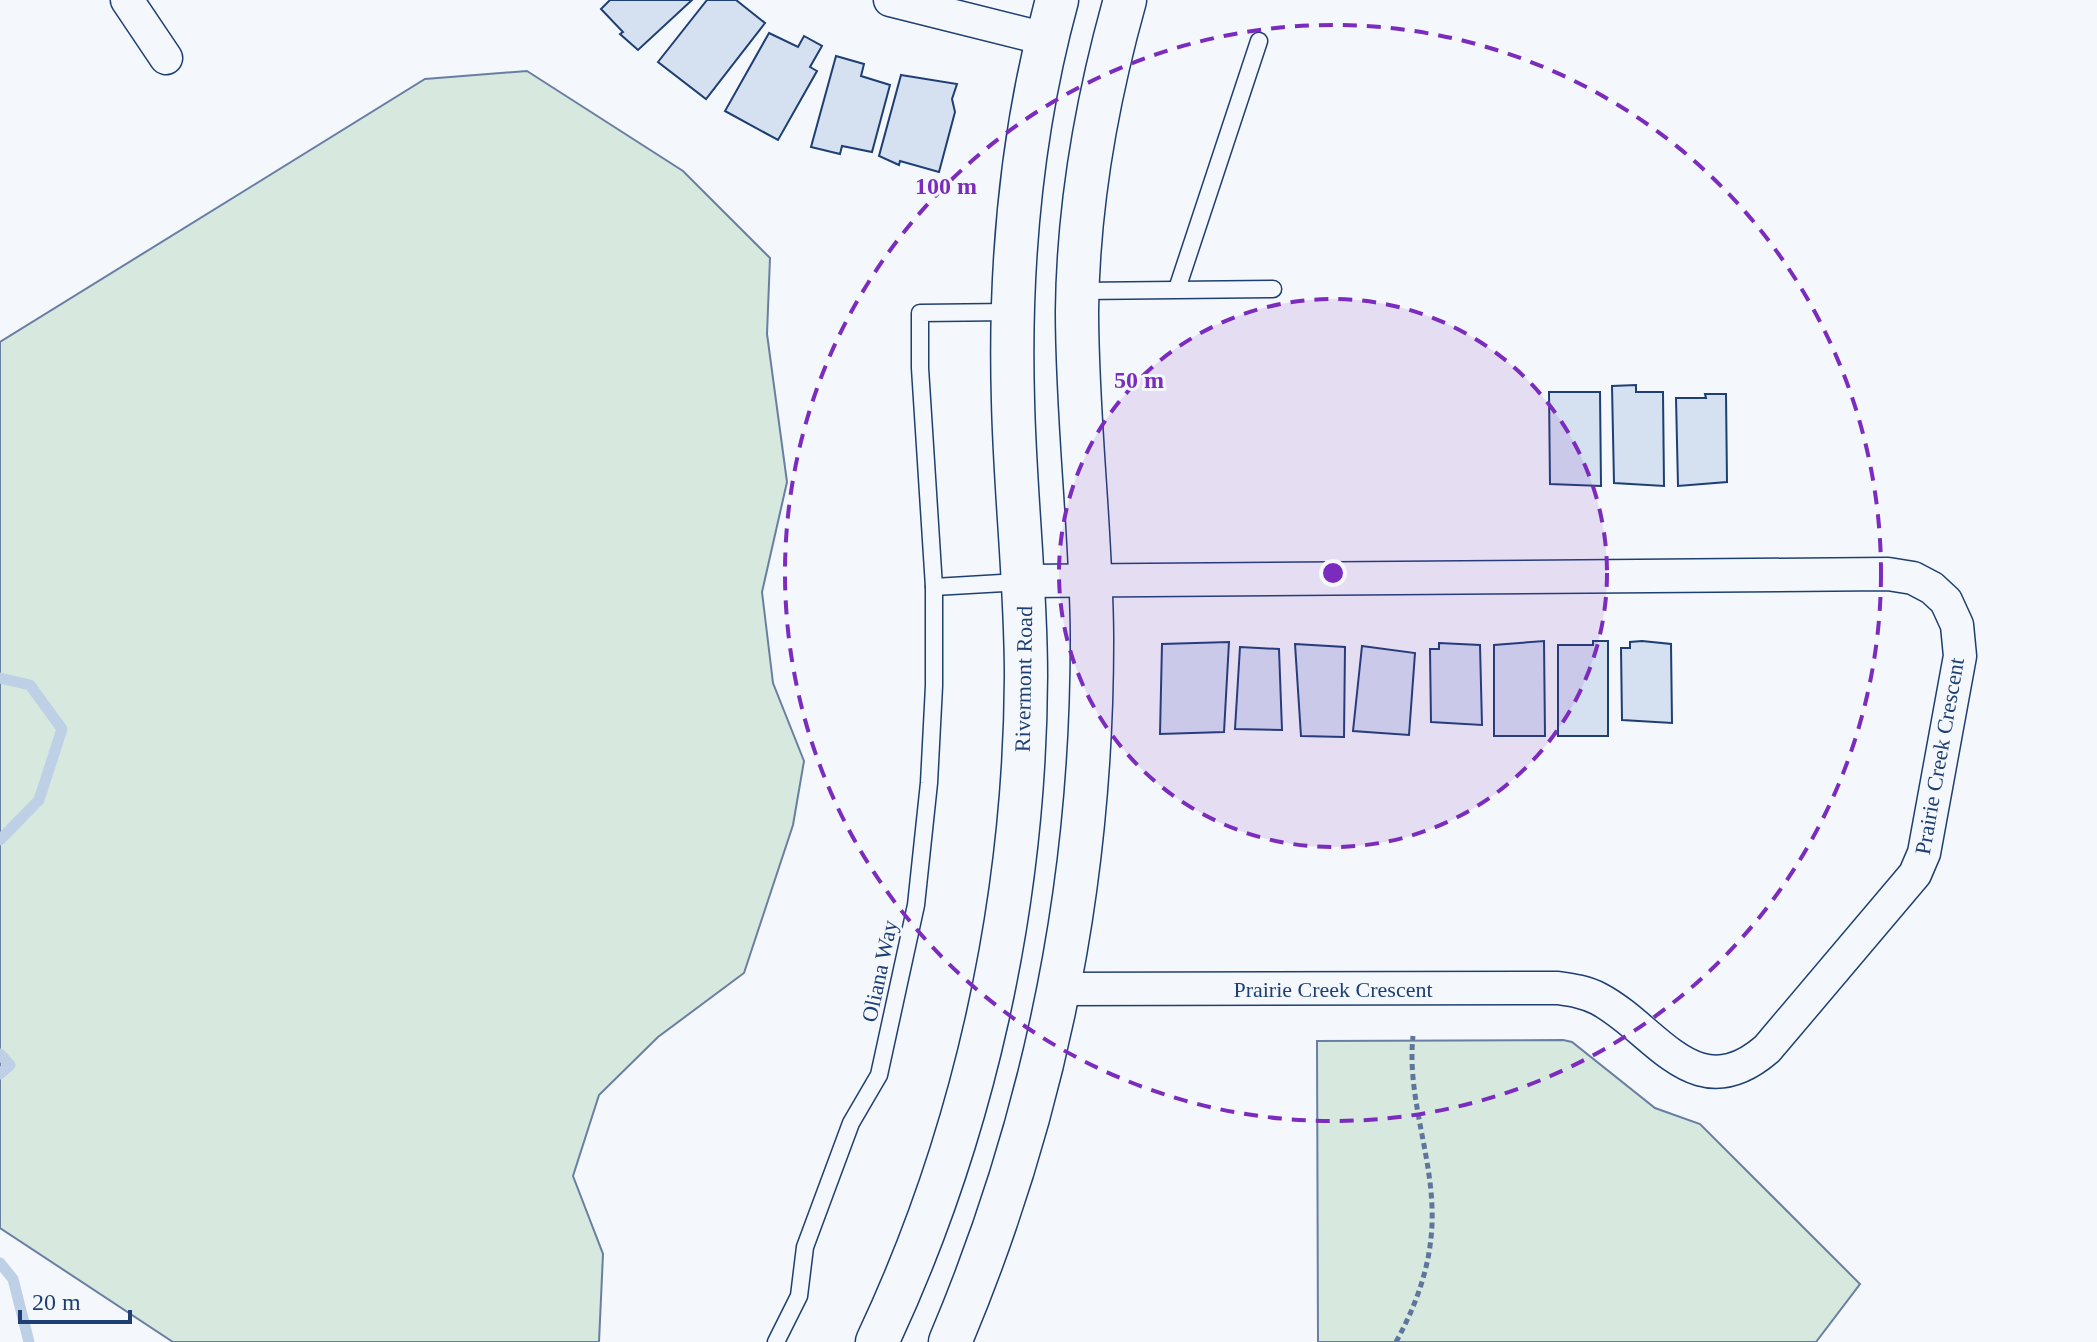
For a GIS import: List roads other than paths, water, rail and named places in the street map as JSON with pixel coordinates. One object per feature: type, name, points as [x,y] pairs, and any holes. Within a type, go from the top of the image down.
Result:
[{"type":"street","points":[[127,0],[166,58]]},
{"type":"street","points":[[890,0],[1052,19]]},
{"type":"street","points":[[950,1342],[1010,1182],[1040,1078],[1060,989],[1086,804],[1090,580],[1080,418],[1078,291],[1094,139],[1125,0]]},
{"type":"street","name":"Rivermont Road","points":[[877,1342],[923,1233],[957,1130],[997,965],[1020,790],[1026,680],[1024,581],[1013,402],[1012,312],[1026,137],[1052,19]]},
{"type":"street","name":"Prairie Creek Crescent","points":[[1024,581],[1888,574],[1913,578],[1932,588],[1946,601],[1957,625],[1960,656],[1932,822],[1915,874],[1767,1049],[1736,1069],[1713,1072],[1692,1069],[1597,998],[1558,988],[1060,989]]},
{"type":"lane","points":[[1177,289],[1259,41]]},
{"type":"lane","points":[[1078,291],[1273,289]]},
{"type":"lane","name":"Oliana Way","points":[[776,1342],[799,1296],[805,1247],[851,1123],[879,1075],[912,921],[929,783],[934,587],[920,368],[920,313],[1012,312]]},
{"type":"lane","points":[[934,587],[1024,581]]},
{"type":"waterway","points":[[0,678],[30,685],[62,729],[39,800],[0,840]]},
{"type":"waterway","points":[[0,1054],[10,1065],[0,1074]]},
{"type":"waterway","points":[[0,1263],[13,1279],[29,1342]]}]
